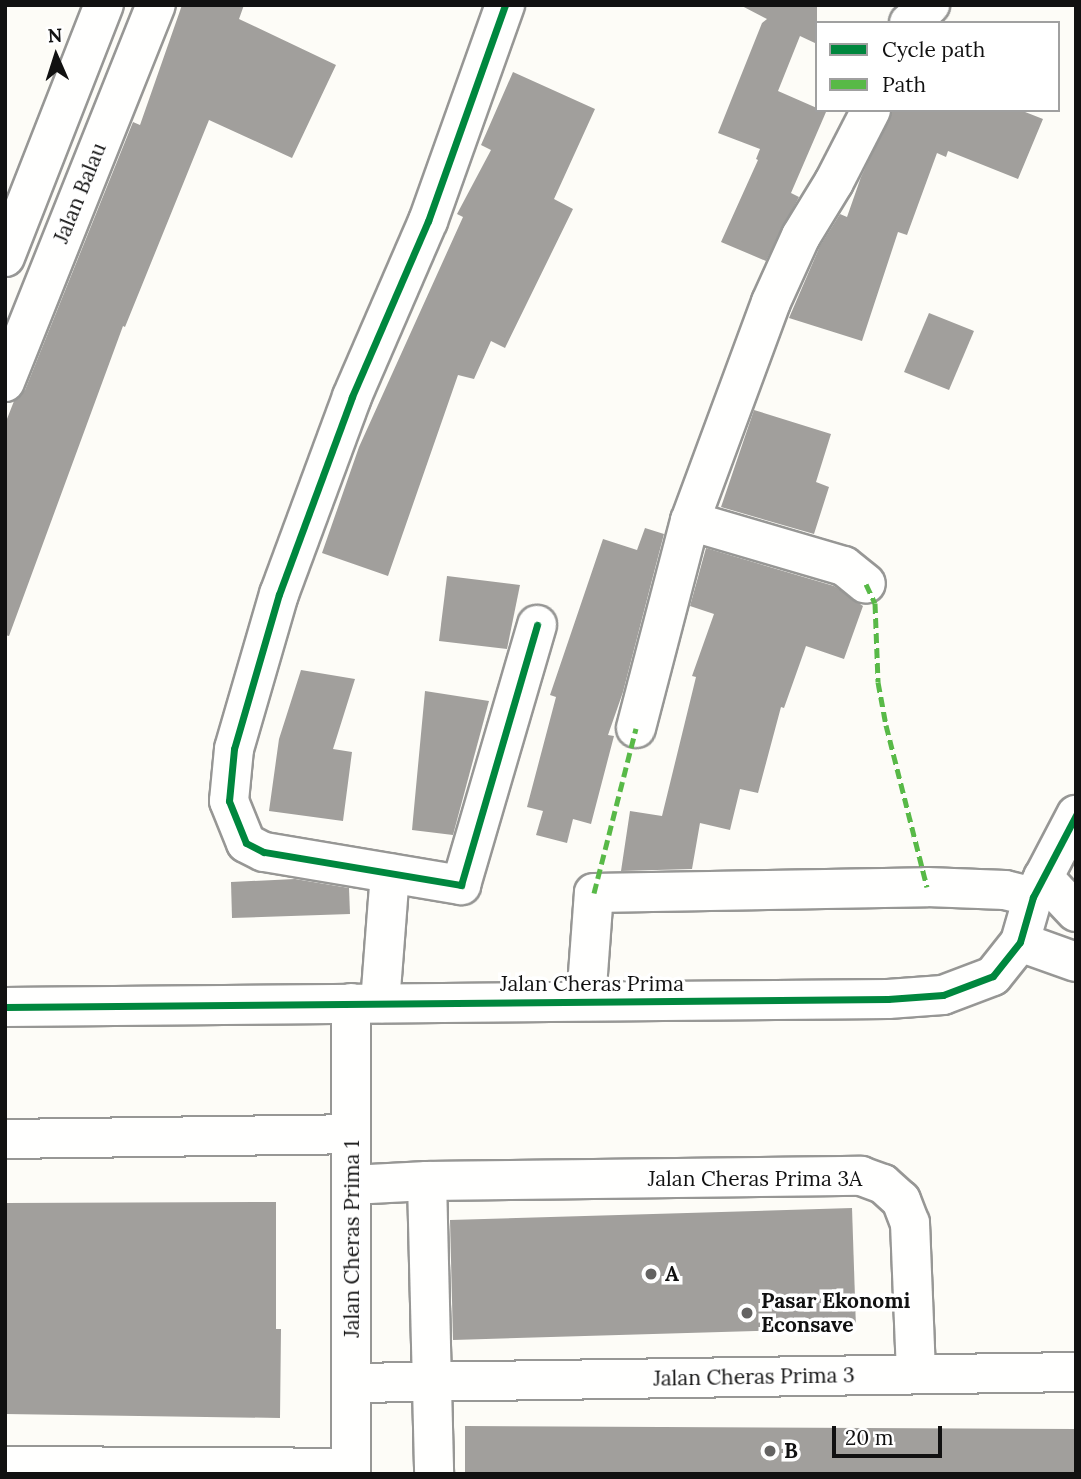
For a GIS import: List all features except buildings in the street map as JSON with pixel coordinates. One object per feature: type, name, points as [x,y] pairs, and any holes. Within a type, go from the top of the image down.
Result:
[{"type":"street","points":[[5,257],[104,5]]},
{"type":"street","name":"Jalan Balau","points":[[5,382],[156,5]]},
{"type":"street","points":[[505,5],[428,221],[352,397],[279,594],[234,749],[229,801],[246,843],[264,852],[388,884],[461,885],[537,625]]},
{"type":"street","points":[[911,21],[930,5]]},
{"type":"street","points":[[636,728],[690,521],[771,302],[801,236],[841,170],[870,112]]},
{"type":"street","points":[[690,521],[844,566],[866,584]]},
{"type":"street","name":"Jalan Cheras Prima","points":[[5,1006],[371,991],[586,1002],[888,999],[943,995],[993,976],[1020,942],[1038,887],[1076,815]]},
{"type":"street","name":"Jalan Cheras Prima 1","points":[[351,1471],[351,1133],[388,884]]},
{"type":"street","points":[[586,1002],[594,893],[927,887],[1005,890],[1038,887],[1076,912]]},
{"type":"street","points":[[1020,942],[1076,962]]},
{"type":"street","points":[[5,1139],[351,1133]]},
{"type":"street","name":"Jalan Cheras Prima 3A","points":[[351,1185],[427,1181],[861,1176],[883,1184],[901,1199],[910,1223],[916,1374]]},
{"type":"street","points":[[427,1181],[434,1474]]},
{"type":"street","name":"Jalan Cheras Prima 3","points":[[352,1383],[1076,1372]]},
{"type":"street","points":[[5,1466],[351,1471]]},
{"type":"marked path","points":[[866,584],[875,603],[878,682],[886,725],[927,887]]},
{"type":"marked path","points":[[594,893],[636,728]]},
{"type":"cycle path","points":[[505,5],[428,221],[352,397],[279,594],[234,749],[229,801],[246,843],[264,852],[461,885],[537,625]]},
{"type":"cycle path","points":[[5,1007],[888,999],[943,995],[993,976],[1020,942],[1033,897],[1076,815]]},
{"type":"place","name":"A","points":[[651,1274]]},
{"type":"place","name":"Pasar Ekonomi Econsave","points":[[747,1313]]},
{"type":"place","name":"B","points":[[770,1451]]}]
